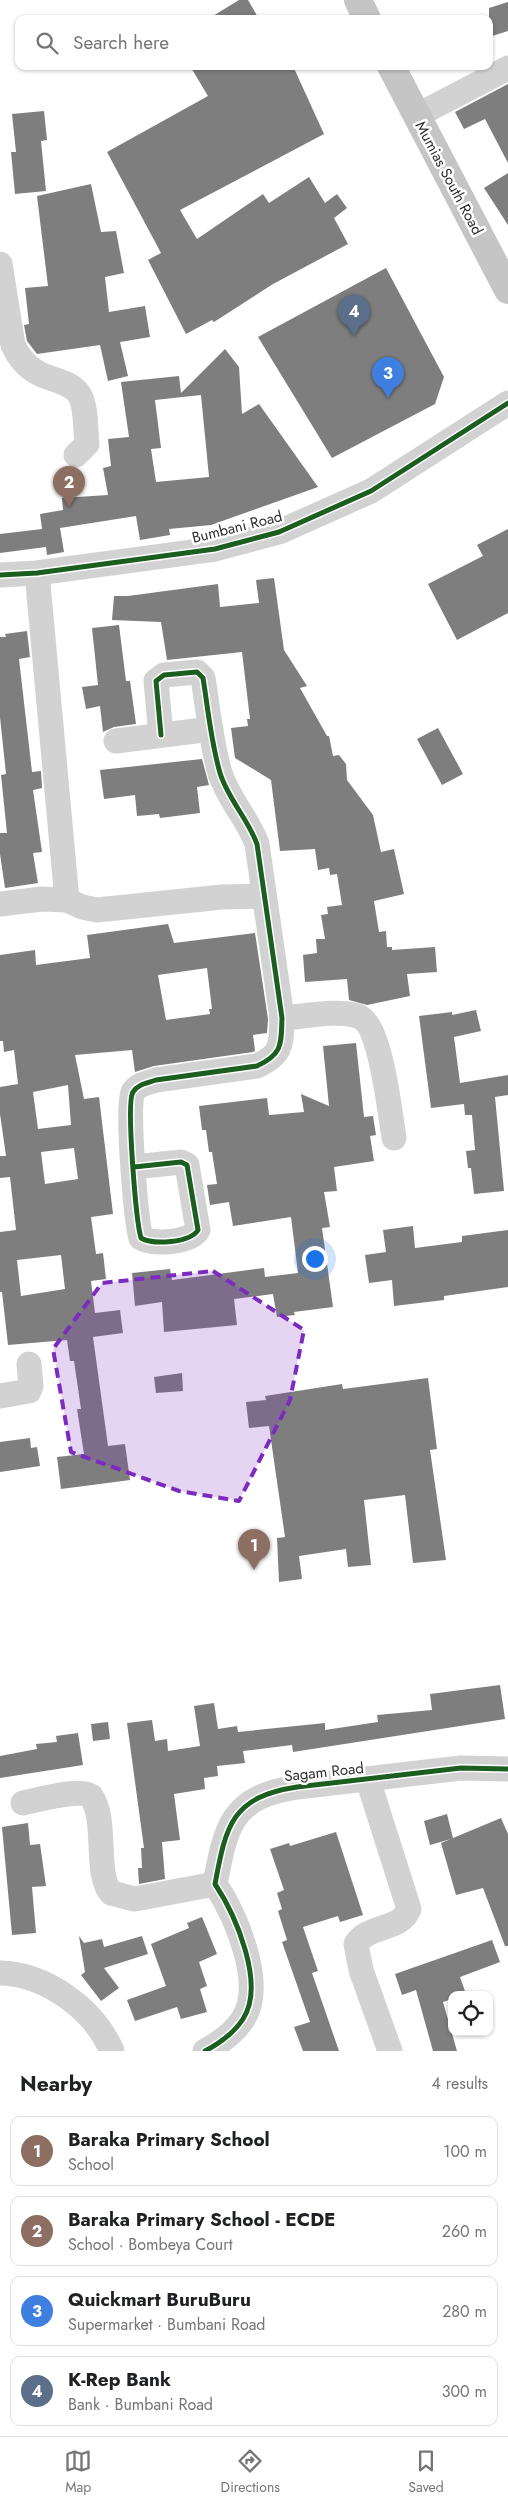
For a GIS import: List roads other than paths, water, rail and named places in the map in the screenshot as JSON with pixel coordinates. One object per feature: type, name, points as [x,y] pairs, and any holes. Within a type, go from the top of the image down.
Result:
[{"type":"main road","points":[[358,0],[365,15]]},
{"type":"main road","name":"Mumias South Road","points":[[393,70],[508,290]]},
{"type":"street","points":[[416,116],[508,68]]},
{"type":"street","points":[[0,264],[13,345],[18,355],[37,373],[68,384],[78,394],[82,403],[87,444],[76,455]]},
{"type":"street","name":"Bumbani Road","points":[[0,575],[36,573],[215,549],[279,532],[372,491],[508,403]]},
{"type":"street","points":[[36,573],[67,900]]},
{"type":"street","points":[[134,1167],[130,1108],[132,1093],[140,1085],[156,1080],[257,1066],[272,1059],[281,1046],[282,1018],[256,844],[251,829],[240,814],[220,773],[203,678],[197,672],[164,674],[156,681],[161,734]]},
{"type":"street","points":[[116,741],[211,729]]},
{"type":"street","points":[[0,904],[42,899],[67,900],[82,907],[97,910],[222,897],[263,896]]},
{"type":"street","points":[[282,1018],[342,1014],[360,1017],[370,1026],[380,1057],[394,1138]]},
{"type":"street","points":[[0,1396],[29,1391],[31,1386],[29,1364]]},
{"type":"street","name":"Sagam Road","points":[[215,1884],[223,1839],[239,1810],[275,1790],[461,1768],[508,1769]]},
{"type":"street","points":[[368,1780],[410,1909],[405,1918],[362,1935],[356,1944],[361,1970],[390,2051]]},
{"type":"street","points":[[23,1803],[73,1794],[87,1794],[91,1796],[95,1804],[106,1887],[118,1896],[141,1898],[215,1884],[230,1906],[242,1939],[251,1982],[244,2018],[233,2032],[205,2051]]},
{"type":"street","points":[[0,1973],[35,1979],[60,1992],[99,2027],[112,2051]]},
{"type":"place","name":"K-Rep Bank","points":[[354,336]]},
{"type":"place","name":"Quickmart BuruBuru","points":[[388,398]]},
{"type":"place","name":"Baraka Primary School - ECDE","points":[[69,507]]},
{"type":"place","name":"Baraka Primary School","points":[[254,1570]]}]
